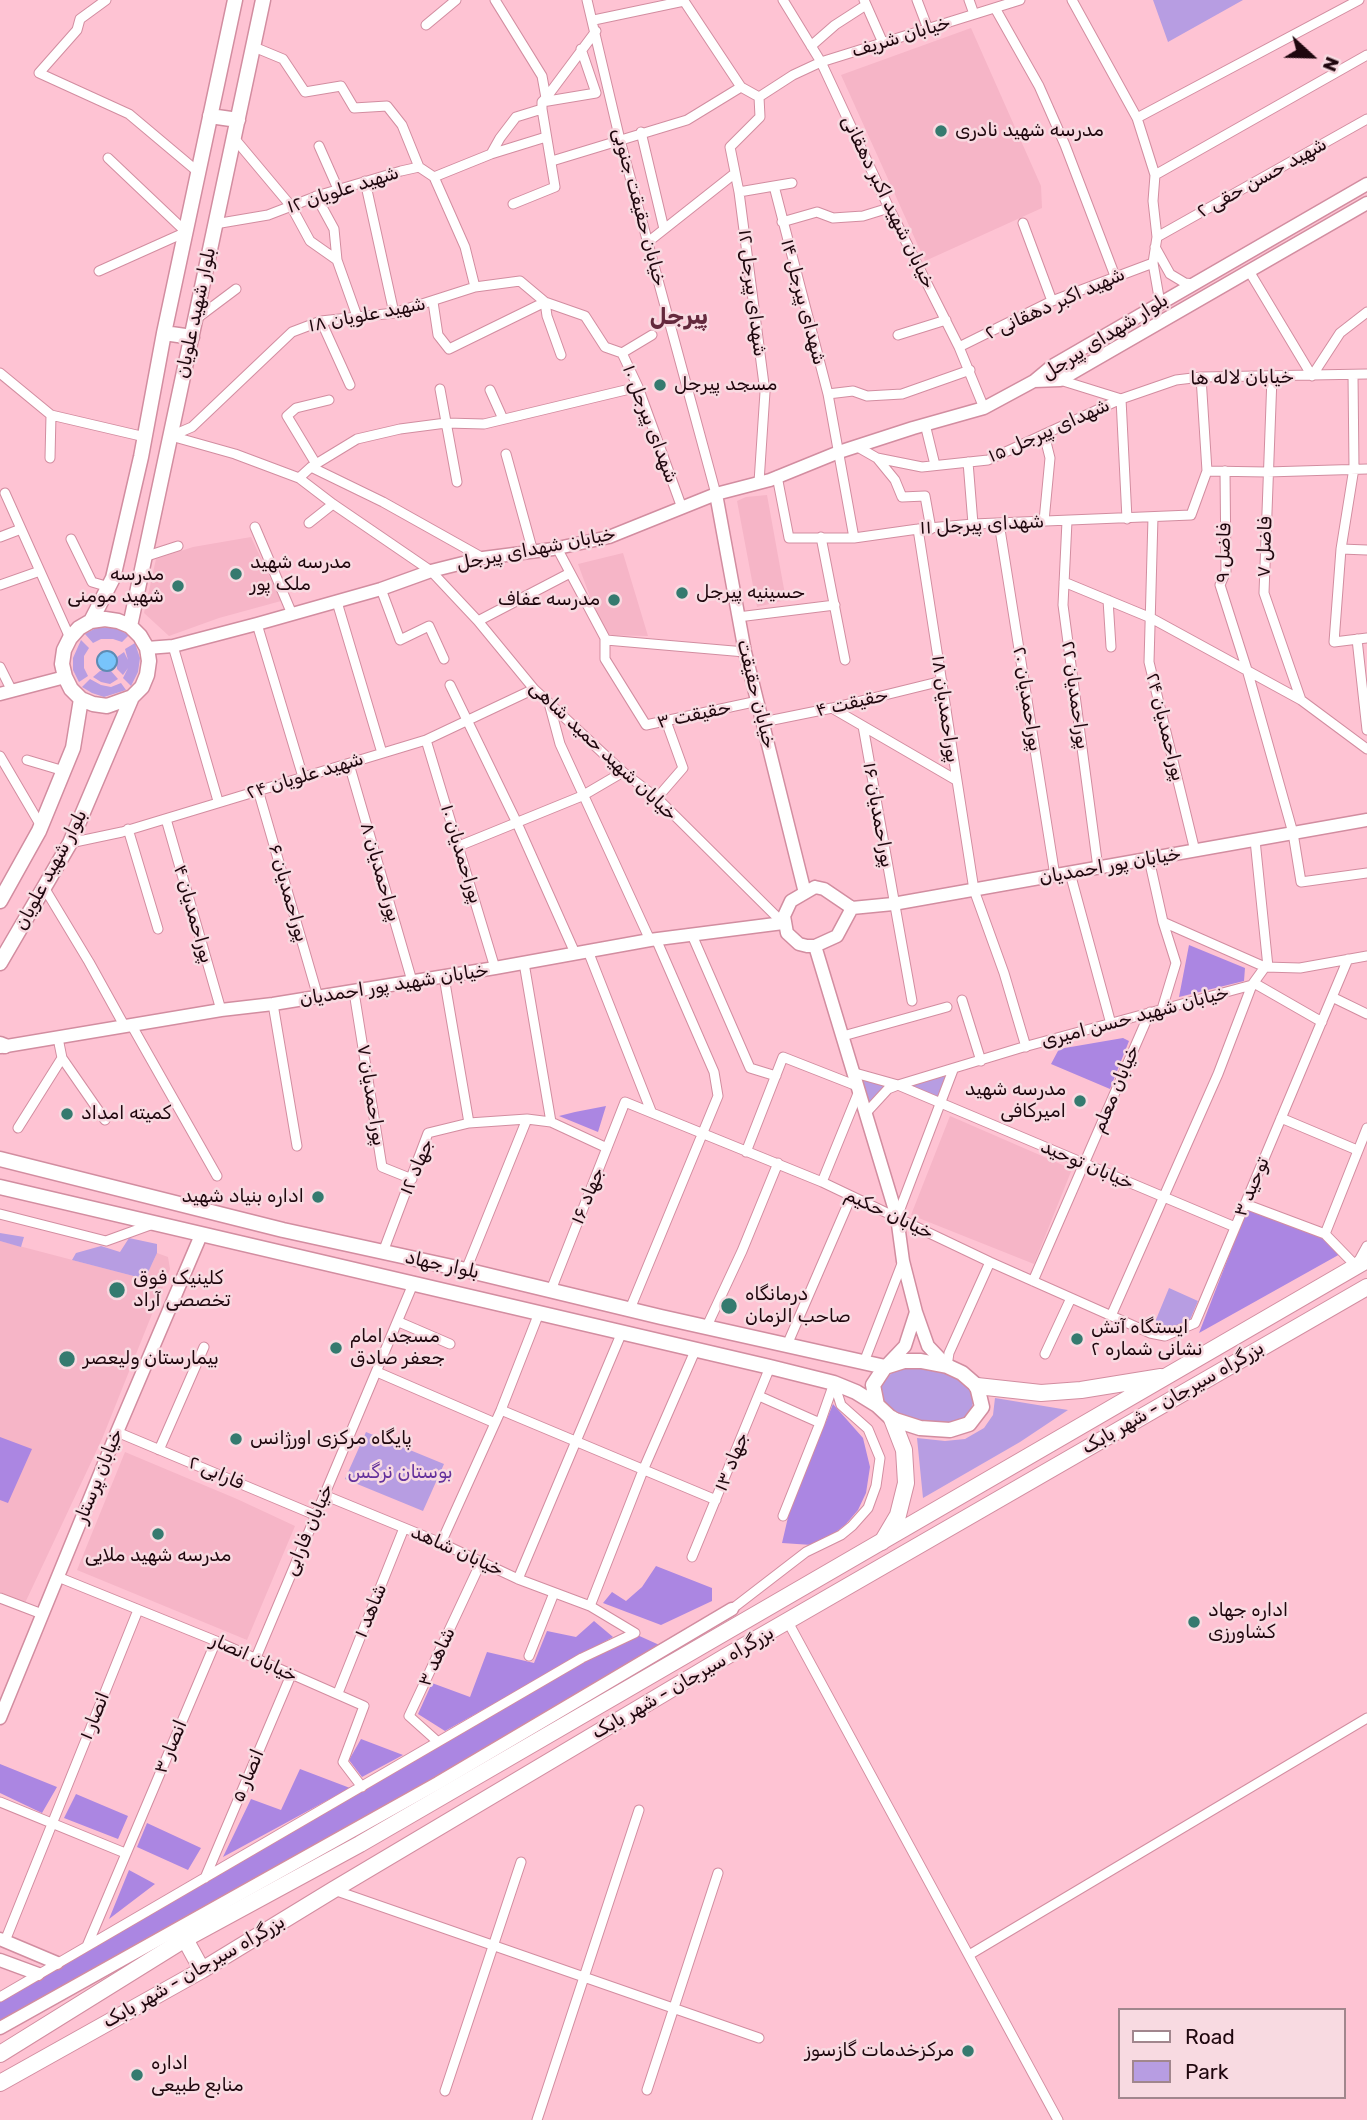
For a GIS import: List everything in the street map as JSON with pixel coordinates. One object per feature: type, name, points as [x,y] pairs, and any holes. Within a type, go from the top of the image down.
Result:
[{"type":"highway","name":"بزرگراه سیرجان - شهر بابک","points":[[0,2054],[186,1939],[360,1844],[1362,1263]]},
{"type":"highway","name":"بزرگراه سیرجان - شهر بابک","points":[[0,2083],[202,1970],[332,1889],[725,1657],[1367,1287]]},
{"type":"highway","points":[[977,1386],[1041,1393],[1081,1390],[1171,1376]]},
{"type":"highway","points":[[881,1544],[898,1515],[906,1483],[904,1450],[892,1419]]},
{"type":"highway","points":[[186,1939],[202,1970]]},
{"type":"main road","name":"بلوار شهید علویان","points":[[130,626],[263,0]]},
{"type":"main road","name":"بلوار شهید علویان","points":[[91,621],[113,578],[145,436],[233,3]]},
{"type":"main road","points":[[210,116],[238,120]]},
{"type":"main road","points":[[164,333],[192,337]]},
{"type":"main road","points":[[104,619],[130,626],[147,648],[149,661],[142,687],[132,697],[107,706],[81,699],[71,689],[62,664],[64,650],[70,638],[79,628],[91,621],[104,619]]},
{"type":"main road","name":"بلوار شهید علویان","points":[[0,963],[70,843],[132,697]]},
{"type":"main road","name":"بلوار شهید علویان","points":[[0,900],[41,826],[64,771],[73,748],[81,699]]},
{"type":"main road","name":"بلوار جهاد","points":[[0,1159],[283,1230],[885,1367]]},
{"type":"main road","name":"بلوار جهاد","points":[[0,1187],[770,1367],[834,1383],[877,1405]]},
{"type":"main road","points":[[276,1252],[283,1230]]},
{"type":"main road","points":[[904,1361],[947,1366],[962,1373],[977,1386],[982,1407],[969,1424],[950,1430],[907,1425],[892,1419],[877,1405],[873,1384],[885,1367],[904,1361]]},
{"type":"street","points":[[106,0],[80,19],[77,30],[39,73],[129,114],[198,172]]},
{"type":"street","points":[[426,25],[456,0]]},
{"type":"street","points":[[495,0],[542,76],[546,137],[555,187],[513,204]]},
{"type":"street","name":"خیابان حقیقت جنوبی","points":[[587,0],[594,20],[620,139],[716,494]]},
{"type":"street","points":[[594,20],[684,0],[741,87],[759,97]]},
{"type":"street","name":"خیابان شهید اکبر دهقانی","points":[[783,0],[821,62],[970,370],[984,408]]},
{"type":"street","points":[[917,0],[928,29]]},
{"type":"street","points":[[969,0],[974,14]]},
{"type":"street","name":"خیابان شریف","points":[[759,97],[793,75],[821,62],[1020,0]]},
{"type":"street","points":[[1072,0],[1137,117],[1155,175],[1153,201],[1156,242],[1153,263],[1160,303]]},
{"type":"street","points":[[1137,117],[1359,0]]},
{"type":"street","points":[[811,46],[865,2],[883,43]]},
{"type":"street","points":[[995,8],[1039,86],[1065,145],[1115,276]]},
{"type":"street","points":[[543,103],[596,32]]},
{"type":"street","points":[[254,47],[282,59],[306,92],[341,86],[354,108],[387,106],[402,125],[419,167]]},
{"type":"street","points":[[491,154],[499,138],[516,117],[543,103],[596,93],[581,49]]},
{"type":"street","points":[[1155,175],[1367,55]]},
{"type":"street","points":[[552,161],[687,120],[741,87]]},
{"type":"street","name":"شهدای پیرجل ۱۲","points":[[759,97],[760,117],[730,148],[739,192],[765,392],[759,482]]},
{"type":"street","name":"شهید حسن حقی ۲","points":[[1156,242],[1367,118]]},
{"type":"street","points":[[641,132],[664,229]]},
{"type":"street","points":[[475,287],[465,247],[434,177],[491,154],[546,137]]},
{"type":"street","points":[[234,138],[291,206],[310,241],[337,260]]},
{"type":"street","points":[[319,146],[338,189]]},
{"type":"street","points":[[99,271],[186,232],[108,158]]},
{"type":"street","name":"شهید علویان ۱۲","points":[[215,224],[268,215],[338,189],[419,167],[434,177]]},
{"type":"street","points":[[648,242],[734,174]]},
{"type":"street","points":[[365,181],[394,313]]},
{"type":"street","points":[[739,192],[792,183]]},
{"type":"street","name":"بلوار شهدای پیرجل","points":[[1034,381],[1052,366],[1367,184]]},
{"type":"street","name":"شهدای پیرجل ۱۴","points":[[774,186],[828,394],[854,538]]},
{"type":"street","points":[[316,196],[334,229],[337,260],[358,318]]},
{"type":"street","name":"بلوار شهدای پیرجل","points":[[1034,381],[1060,380],[1367,203]]},
{"type":"street","points":[[782,222],[817,212],[833,218],[863,216],[890,208]]},
{"type":"street","points":[[1326,208],[1325,216],[1334,222]]},
{"type":"street","points":[[1311,216],[1319,220],[1320,227],[1317,231]]},
{"type":"street","points":[[1023,223],[1052,301]]},
{"type":"street","points":[[1156,242],[1170,274],[1178,280],[1194,284]]},
{"type":"street","name":"شهید اکبر دهقانی ۲","points":[[959,347],[1052,301],[1153,263]]},
{"type":"street","points":[[1249,271],[1312,376],[1340,333],[1367,312]]},
{"type":"street","name":"شهید علویان ۱۸","points":[[171,436],[192,427],[292,332],[321,321],[394,313],[475,287],[520,281],[545,302],[585,316]]},
{"type":"street","points":[[195,320],[236,289]]},
{"type":"street","points":[[433,302],[438,335],[449,349],[545,302],[547,316],[561,355]]},
{"type":"street","name":"شهدای پیرجل ۱۰","points":[[585,316],[606,347],[622,353],[638,387],[682,508]]},
{"type":"street","points":[[898,335],[946,320]]},
{"type":"street","points":[[321,321],[350,385]]},
{"type":"street","points":[[622,353],[652,335]]},
{"type":"street","points":[[828,394],[853,391],[867,396],[902,394],[970,370]]},
{"type":"street","points":[[0,373],[4,383],[51,415],[145,436]]},
{"type":"street","name":"خیابان لاله ها","points":[[1121,399],[1176,380],[1201,377],[1367,374]]},
{"type":"street","points":[[1353,375],[1354,468],[1341,550],[1334,642],[1362,639],[1367,730]]},
{"type":"street","points":[[1201,377],[1207,471],[1367,469]]},
{"type":"street","name":"فاضل ۷","points":[[1272,377],[1264,593],[1301,700]]},
{"type":"street","points":[[1060,380],[1121,399],[1127,519]]},
{"type":"street","name":"خیابان شهدای پیرجل","points":[[147,648],[173,646],[257,624],[483,558],[557,548],[609,537],[716,494],[777,477],[838,452],[984,408],[1034,381]]},
{"type":"street","points":[[299,478],[314,465],[357,439],[400,429],[446,423],[484,424],[638,387]]},
{"type":"street","points":[[440,389],[457,482]]},
{"type":"street","points":[[490,390],[503,419]]},
{"type":"street","name":"شهدای پیرجل ۱۵","points":[[856,446],[877,458],[922,467],[988,460],[1121,399]]},
{"type":"street","points":[[330,400],[296,408],[287,416],[314,465],[483,558]]},
{"type":"street","points":[[50,458],[51,415]]},
{"type":"street","points":[[925,424],[935,466]]},
{"type":"street","points":[[1044,434],[1050,458],[1044,522]]},
{"type":"street","name":"خیابان شهید حمید شاهی","points":[[171,436],[235,454],[299,478],[431,571],[478,621],[534,689],[623,772],[657,798],[783,923]]},
{"type":"street","points":[[506,454],[533,552]]},
{"type":"street","points":[[877,458],[895,480],[902,497],[925,496],[931,528]]},
{"type":"street","points":[[968,462],[973,524]]},
{"type":"street","name":"شهدای پیرجل ۱۱","points":[[777,477],[789,538],[854,538],[973,524],[1191,515],[1207,471]]},
{"type":"street","name":"فاضل ۹","points":[[1225,471],[1226,571],[1220,585],[1248,673],[1293,834],[1301,882],[1367,873]]},
{"type":"street","points":[[5,493],[70,638]]},
{"type":"street","name":"خیابان حقیقت","points":[[716,494],[745,652],[805,893]]},
{"type":"street","points":[[309,523],[333,504]]},
{"type":"street","name":"پوراحمدیان ۲۴","points":[[1153,517],[1149,662],[1195,851]]},
{"type":"street","name":"پوراحمدیان ۲۲","points":[[1067,520],[1063,605],[1098,868]]},
{"type":"street","name":"پوراحمدیان ۲۰","points":[[999,523],[1055,876]]},
{"type":"street","points":[[255,527],[292,614]]},
{"type":"street","points":[[0,537],[21,529]]},
{"type":"street","name":"پوراحمدیان ۱۸","points":[[918,529],[974,890],[1004,973],[1026,1047]]},
{"type":"street","points":[[821,537],[845,660]]},
{"type":"street","points":[[71,540],[92,582],[109,587]]},
{"type":"street","points":[[144,557],[178,546]]},
{"type":"street","points":[[557,548],[606,639],[745,652]]},
{"type":"street","points":[[1341,550],[1367,550]]},
{"type":"street","points":[[0,586],[40,571]]},
{"type":"street","points":[[478,621],[570,573]]},
{"type":"street","points":[[1064,582],[1151,618],[1301,700],[1367,749]]},
{"type":"street","points":[[381,589],[400,640],[429,626],[444,659]]},
{"type":"street","points":[[1108,600],[1111,647]]},
{"type":"street","points":[[337,602],[382,752]]},
{"type":"street","points":[[738,617],[835,605]]},
{"type":"street","points":[[257,624],[303,777]]},
{"type":"street","name":"حقیقت ۳","points":[[606,639],[605,659],[646,725],[758,701]]},
{"type":"street","points":[[173,646],[218,801]]},
{"type":"street","points":[[0,667],[5,692],[65,677]]},
{"type":"street","name":"حقیقت ۴","points":[[763,722],[942,681]]},
{"type":"street","points":[[450,685],[621,1032],[651,1111]]},
{"type":"street","name":"شهید علویان ۲۴","points":[[70,843],[128,829],[426,740],[534,689]]},
{"type":"street","points":[[548,701],[560,744],[582,796],[714,1072],[718,1096],[630,1309]]},
{"type":"street","points":[[832,708],[956,780]]},
{"type":"street","points":[[657,798],[683,768],[666,721]]},
{"type":"street","name":"پوراحمدیان ۱۶","points":[[863,726],[912,1001]]},
{"type":"street","name":"پوراحمدیان ۱۰","points":[[426,740],[495,968]]},
{"type":"street","points":[[0,757],[41,826]]},
{"type":"street","points":[[27,760],[64,771]]},
{"type":"street","name":"پوراحمدیان ۸","points":[[349,764],[412,981]]},
{"type":"street","points":[[459,846],[582,796],[623,772]]},
{"type":"street","name":"پوراحمدیان ۶","points":[[258,790],[318,997]]},
{"type":"street","name":"پوراحمدیان ۴","points":[[166,818],[220,1010]]},
{"type":"street","name":"خیابان پور احمدیان","points":[[852,908],[893,904],[1367,820]]},
{"type":"street","points":[[128,829],[158,929]]},
{"type":"street","points":[[1255,840],[1266,967]]},
{"type":"street","points":[[1149,859],[1163,922],[1176,963],[1162,1009]]},
{"type":"street","points":[[1070,873],[1111,1024]]},
{"type":"street","points":[[816,887],[824,889],[852,908],[837,936],[815,946],[799,944],[792,939],[783,923],[786,908],[791,901],[816,887]]},
{"type":"street","points":[[45,889],[217,1176]]},
{"type":"street","points":[[1163,922],[1266,967],[1300,968],[1367,956]]},
{"type":"street","name":"خیابان شهید پور احمدیان","points":[[2,1046],[220,1010],[354,992],[653,940],[783,923]]},
{"type":"street","points":[[692,935],[750,1068],[776,1076],[746,1152]]},
{"type":"street","points":[[815,946],[897,1217],[903,1261],[916,1311],[928,1346],[947,1366]]},
{"type":"street","name":"توحید ۳","points":[[1165,1336],[1195,1323],[1348,959]]},
{"type":"street","points":[[524,963],[551,1122]]},
{"type":"street","name":"خیابان شهید حسن امیری","points":[[898,1086],[1026,1047],[1253,984],[1266,967]]},
{"type":"street","points":[[444,977],[468,1123]]},
{"type":"street","points":[[1111,1316],[1218,1073],[1253,984],[1322,1022]]},
{"type":"street","name":"پوراحمدیان ۷","points":[[354,992],[382,1167],[412,1178]]},
{"type":"street","points":[[1332,998],[1367,1014]]},
{"type":"street","points":[[962,1000],[981,1061]]},
{"type":"street","points":[[273,1004],[297,1146]]},
{"type":"street","points":[[843,1036],[947,1007]]},
{"type":"street","name":"خیابان معلم","points":[[1033,1281],[1150,1012]]},
{"type":"street","points":[[58,1038],[62,1058],[105,1120]]},
{"type":"street","name":"خیابان توحید","points":[[776,1076],[783,1057],[857,1083],[898,1086],[1235,1227]]},
{"type":"street","points":[[18,1128],[62,1058]]},
{"type":"street","points":[[897,1217],[953,1070]]},
{"type":"street","points":[[822,1182],[843,1131],[857,1083]]},
{"type":"street","points":[[865,1114],[888,1089],[898,1086]]},
{"type":"street","name":"خیابان حکیم","points":[[625,1102],[822,1182],[990,1262],[1150,1333],[1165,1336]]},
{"type":"street","name":"جهاد ۱۶","points":[[551,1290],[625,1102]]},
{"type":"street","points":[[1281,1118],[1357,1150]]},
{"type":"street","points":[[466,1270],[527,1119]]},
{"type":"street","name":"جهاد ۱۲","points":[[383,1252],[428,1133],[468,1123],[527,1119],[551,1122],[607,1148]]},
{"type":"street","points":[[1325,1234],[1367,1128]]},
{"type":"street","points":[[707,1326],[742,1251],[778,1163]]},
{"type":"street","points":[[787,1345],[851,1197]]},
{"type":"street","points":[[1245,1204],[1325,1234],[1362,1263],[1367,1245]]},
{"type":"street","points":[[0,1214],[106,1241],[155,1223]]},
{"type":"street","name":"خیابان پرستار","points":[[0,1718],[201,1235]]},
{"type":"street","points":[[864,1363],[903,1261]]},
{"type":"street","points":[[947,1366],[949,1353],[990,1262]]},
{"type":"street","name":"خیابان فارابی","points":[[255,1660],[414,1284]]},
{"type":"street","points":[[1045,1354],[1071,1298]]},
{"type":"street","points":[[885,1367],[905,1346],[916,1311]]},
{"type":"street","points":[[441,1543],[501,1410],[539,1313]]},
{"type":"street","points":[[399,1322],[450,1344]]},
{"type":"street","points":[[518,1579],[622,1332]]},
{"type":"street","points":[[159,1450],[204,1347]]},
{"type":"street","points":[[590,1606],[644,1468],[695,1351]]},
{"type":"street","name":"جهاد ۱۳","points":[[692,1557],[770,1367]]},
{"type":"street","points":[[377,1372],[495,1423]]},
{"type":"street","points":[[783,1517],[834,1383]]},
{"type":"street","points":[[0,2028],[438,1783],[732,1609],[806,1552],[841,1535],[868,1507],[876,1486],[880,1458],[868,1429],[841,1405],[834,1383]]},
{"type":"street","points":[[759,1396],[820,1423]]},
{"type":"street","points":[[501,1410],[716,1500]]},
{"type":"street","name":"فارابی ۲","points":[[117,1432],[315,1515]]},
{"type":"street","name":"خیابان شاهد","points":[[324,1496],[441,1543],[518,1579],[590,1606],[635,1633],[582,1658],[438,1742]]},
{"type":"street","name":"شاهد ۱","points":[[338,1693],[404,1528]]},
{"type":"street","name":"شاهد ۳","points":[[438,1742],[409,1716],[481,1562]]},
{"type":"street","name":"خیابان انصار","points":[[58,1577],[216,1641],[364,1706],[343,1762],[362,1787]]},
{"type":"street","points":[[529,1656],[554,1593]]},
{"type":"street","points":[[0,1598],[42,1614]]},
{"type":"street","name":"انصار ۱","points":[[2,1940],[138,1610]]},
{"type":"street","points":[[788,1622],[1058,2120]]},
{"type":"street","name":"انصار ۳","points":[[87,1946],[216,1641]]},
{"type":"street","name":"انصار ۵","points":[[205,1878],[291,1675]]},
{"type":"street","points":[[969,1955],[1367,1718]]},
{"type":"street","points":[[0,1997],[438,1742]]},
{"type":"street","points":[[0,1802],[125,1853]]},
{"type":"street","points":[[537,2120],[639,1810]]},
{"type":"street","points":[[445,2091],[521,1861]]},
{"type":"street","points":[[647,2090],[718,1873]]},
{"type":"street","points":[[332,1889],[759,2038]]},
{"type":"street","points":[[2,1940],[57,1963]]},
{"type":"street","points":[[0,1960],[38,1974]]},
{"type":"shaded area","name":"مدرسه شهید نادری","points":[[971,28],[1041,186],[1042,208],[925,261],[841,75]]},
{"type":"shaded area","points":[[767,495],[786,600],[757,607],[737,501],[746,497]]},
{"type":"shaded area","points":[[251,537],[281,601],[219,618],[169,636],[144,613],[156,559],[193,547]]},
{"type":"shaded area","name":"مدرسه عفاف","points":[[623,553],[648,636],[604,635],[578,564]]},
{"type":"shaded area","points":[[1189,945],[1245,968],[1244,981],[1179,997]]},
{"type":"shaded area","points":[[1123,1038],[1129,1041],[1110,1089],[1051,1064],[1059,1049]]},
{"type":"shaded area","points":[[606,1106],[598,1132],[559,1116],[575,1112]]},
{"type":"shaded area","points":[[950,1116],[1072,1169],[1034,1264],[911,1215]]},
{"type":"shaded area","points":[[1247,1209],[1325,1237],[1342,1253],[1199,1333]]},
{"type":"shaded area","name":"بیمارستان ولیعصر","points":[[0,1241],[145,1279],[157,1253],[168,1257],[170,1269],[102,1439],[25,1603],[0,1592]]},
{"type":"shaded area","name":"درمانگاه صاحب الزمان","points":[[725,1295],[739,1301],[734,1315],[718,1311]]},
{"type":"shaded area","points":[[833,1404],[863,1438],[870,1467],[866,1493],[858,1510],[831,1536],[812,1545],[782,1543],[789,1513]]},
{"type":"shaded area","points":[[0,1437],[32,1449],[8,1503],[0,1500]]},
{"type":"shaded area","name":"مدرسه شهید ملایی","points":[[125,1452],[295,1526],[247,1640],[77,1570]]},
{"type":"shaded area","points":[[656,1566],[712,1588],[712,1601],[661,1625],[603,1603],[612,1592],[626,1601],[642,1587]]},
{"type":"shaded area","points":[[594,1621],[613,1637],[445,1731],[418,1714],[432,1683],[470,1697],[487,1652],[534,1663],[547,1631],[576,1637]]},
{"type":"shaded area","points":[[635,1634],[666,1648],[0,2027],[0,1996],[583,1659]]},
{"type":"shaded area","points":[[361,1739],[403,1755],[362,1777],[349,1760]]},
{"type":"shaded area","points":[[0,1764],[57,1787],[42,1813],[0,1793]]},
{"type":"shaded area","points":[[300,1769],[350,1788],[223,1857],[251,1799],[281,1810]]},
{"type":"shaded area","points":[[76,1794],[128,1816],[118,1839],[64,1818]]},
{"type":"shaded area","points":[[147,1823],[201,1848],[188,1870],[137,1847]]},
{"type":"shaded area","points":[[129,1870],[155,1884],[109,1919]]},
{"type":"green space","points":[[1153,0],[1243,0],[1168,42]]},
{"type":"green space","points":[[114,627],[129,635],[122,642],[101,639],[93,643],[85,634],[96,628]]},
{"type":"green space","points":[[81,640],[89,648],[84,656],[84,668],[88,676],[79,682],[73,670],[73,658]]},
{"type":"green space","points":[[135,643],[140,658],[138,672],[131,686],[123,678],[128,668],[123,675],[117,669],[117,657],[124,652],[128,660],[125,649]]},
{"type":"green space","points":[[100,671],[111,671],[118,679],[110,684],[101,682],[93,677]]},
{"type":"green space","points":[[90,679],[111,687],[121,683],[126,690],[104,697],[82,687]]},
{"type":"green space","points":[[951,1071],[938,1103],[901,1085]]},
{"type":"green space","points":[[856,1074],[897,1085],[866,1113]]},
{"type":"green space","points":[[0,1233],[24,1237],[21,1247],[0,1241]]},
{"type":"green space","points":[[129,1238],[157,1244],[157,1253],[145,1279],[72,1260],[76,1253],[101,1246],[120,1252]]},
{"type":"green space","points":[[1169,1288],[1198,1301],[1184,1334],[1155,1322]]},
{"type":"green space","points":[[920,1364],[952,1373],[967,1384],[975,1396],[970,1413],[957,1424],[925,1424],[899,1417],[880,1396],[882,1382],[894,1371]]},
{"type":"green space","points":[[995,1398],[1068,1410],[1020,1442],[923,1498],[917,1438],[945,1441],[965,1439],[984,1428],[993,1415]]},
{"type":"green space","name":"بوستان نرگس","points":[[366,1432],[444,1464],[423,1511],[345,1479]]},
{"type":"water","points":[[107,651],[114,654],[117,661],[114,668],[107,671],[100,668],[97,661],[100,654]]},
{"type":"place","name":"مدرسه شهید نادری","points":[[941,131]]},
{"type":"place","name":"مسجد پیرجل","points":[[660,385]]},
{"type":"place","name":"مدرسه شهید ملک پور","points":[[236,574]]},
{"type":"place","name":"مدرسه شهید مومنی","points":[[178,586]]},
{"type":"place","name":"حسینیه پیرجل","points":[[682,593]]},
{"type":"place","name":"مدرسه عفاف","points":[[614,600]]},
{"type":"place","name":"مدرسه شهید امیرکافی","points":[[1080,1101]]},
{"type":"place","name":"کمیته امداد","points":[[67,1114]]},
{"type":"place","name":"اداره بنیاد شهید","points":[[318,1197]]},
{"type":"place","name":"کلینیک فوق تخصصی آراد","points":[[117,1290]]},
{"type":"place","name":"درمانگاه صاحب الزمان","points":[[729,1306]]},
{"type":"place","name":"ایستگاه آتش نشانی شماره ۲","points":[[1077,1339]]},
{"type":"place","name":"مسجد امام جعفر صادق","points":[[336,1348]]},
{"type":"place","name":"بیمارستان ولیعصر","points":[[67,1359]]},
{"type":"place","name":"پایگاه مرکزی اورژانس","points":[[236,1439]]},
{"type":"place","name":"مدرسه شهید ملایی","points":[[158,1534]]},
{"type":"place","name":"اداره جهاد کشاورزی","points":[[1194,1622]]},
{"type":"place","name":"مرکزخدمات گازسوز","points":[[968,2051]]},
{"type":"place","name":"اداره منابع طبیعی","points":[[137,2075]]},
{"type":"district","name":"پیرجل","points":[[679,317]]}]
